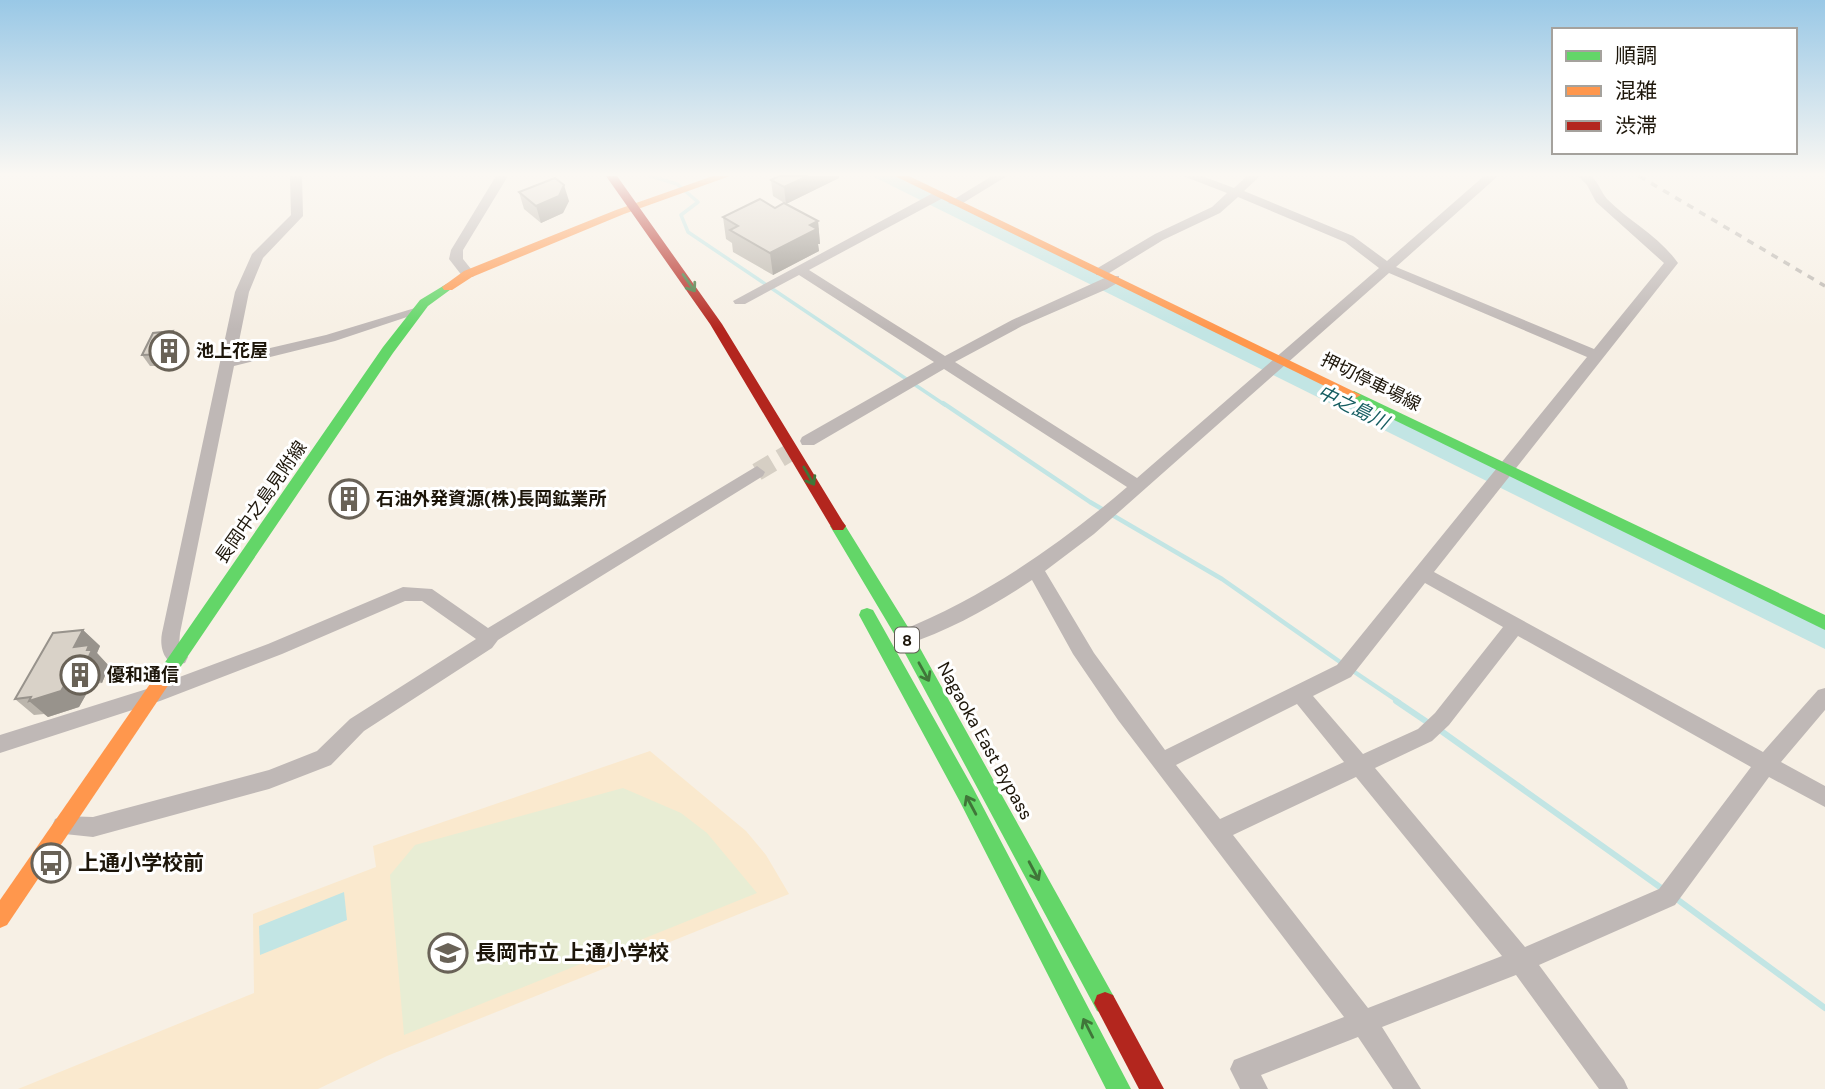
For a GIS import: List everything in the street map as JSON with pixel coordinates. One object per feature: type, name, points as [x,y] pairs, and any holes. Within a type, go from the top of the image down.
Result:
[{"type":"main road","name":"長岡中之島見附線","points":[[0,918],[415,312],[439,291],[468,274],[584,227]]},
{"type":"main road","name":"8","points":[[638,227],[699,330]]},
{"type":"main road","name":"Nagaoka East Bypass","points":[[641,227],[729,345],[905,636],[1152,1089]]},
{"type":"main road","name":"押切停車場線","points":[[1006,227],[1107,275],[1276,364],[1506,468],[1825,623]]},
{"type":"main road","name":"8","points":[[861,605],[966,794],[1119,1089]]},
{"type":"street","points":[[178,657],[169,647],[171,633],[242,292],[253,264],[287,227]]},
{"type":"street","points":[[468,274],[456,259],[457,250],[471,227]]},
{"type":"street","points":[[740,301],[880,227]]},
{"type":"street","points":[[808,442],[942,363],[1031,316],[1080,298],[1159,237],[1180,227]]},
{"type":"street","points":[[1320,227],[1349,239],[1388,268],[1597,356]]},
{"type":"street","points":[[905,636],[995,597],[1036,571],[1138,486],[1435,227]]},
{"type":"street","points":[[1161,762],[1301,695],[1344,671],[1671,263],[1665,254],[1633,227]]},
{"type":"street","points":[[800,270],[1138,486]]},
{"type":"street","points":[[227,363],[330,338],[415,312]]},
{"type":"street","points":[[62,826],[93,827],[269,779],[324,758],[357,725],[488,638],[757,472]]},
{"type":"street","points":[[1036,571],[1086,657],[1161,762],[1366,1022],[1408,1089]]},
{"type":"street","points":[[1421,573],[1825,797]]},
{"type":"street","points":[[0,744],[152,695],[275,649],[398,596],[416,592],[426,594],[488,638]]},
{"type":"street","points":[[1216,832],[1426,735],[1442,719],[1515,625]]},
{"type":"street","points":[[1301,695],[1521,961],[1615,1089]]},
{"type":"street","points":[[1255,1089],[1243,1069],[1521,961],[1667,897],[1765,765],[1825,696]]},
{"type":"shaded area","name":"長岡市立 上通小学校","points":[[650,751],[746,831],[766,855],[789,894],[387,1056],[318,1089],[18,1089],[254,993],[253,914],[376,867],[373,846]]},
{"type":"green space","points":[[623,788],[681,813],[707,833],[757,893],[404,1035],[390,875],[415,845]]},
{"type":"water","points":[[344,892],[347,920],[260,955],[259,926]]},
{"type":"building","points":[[736,227],[817,229],[770,253],[730,230]]},
{"type":"building","points":[[173,331],[171,336],[175,335],[166,354],[142,355],[153,333]]},
{"type":"building","points":[[83,630],[74,647],[89,645],[87,650],[92,650],[84,667],[75,668],[61,691],[29,701],[31,697],[15,699],[53,633]]},
{"type":"waterway","points":[[686,227],[688,232],[945,405]]},
{"type":"waterway","name":"中之島川","points":[[985,227],[1825,637]]},
{"type":"waterway","points":[[943,403],[1090,502],[1222,579],[1343,664]]},
{"type":"waterway","points":[[1350,669],[1399,702]]},
{"type":"waterway","points":[[1396,701],[1430,724]]},
{"type":"waterway","points":[[1437,728],[1664,890]]},
{"type":"waterway","points":[[1674,897],[1825,1008]]},
{"type":"tunnel","points":[[757,472],[799,447]]},
{"type":"railway","points":[[1725,227],[1825,286]]},
{"type":"traffic: fast","points":[[165,676],[388,350],[424,303],[448,287]]},
{"type":"traffic: fast","points":[[1354,395],[1825,623]]},
{"type":"traffic: fast","points":[[838,526],[905,637],[1105,1003]]},
{"type":"traffic: fast","points":[[867,615],[966,794],[1119,1089]]},
{"type":"traffic: slow","points":[[448,287],[468,274],[584,227]]},
{"type":"traffic: slow","points":[[1005,227],[1354,395]]},
{"type":"traffic: slow","points":[[0,918],[165,676]]},
{"type":"traffic: jam","points":[[647,227],[716,324],[838,526]]},
{"type":"traffic: jam","points":[[1105,1003],[1152,1089]]},
{"type":"place","name":"池上花屋","points":[[169,351]]},
{"type":"place","name":"石油外発資源(株)長岡鉱業所","points":[[349,499]]},
{"type":"place","name":"優和通信","points":[[80,675]]},
{"type":"place","name":"上通小学校前","points":[[51,863]]},
{"type":"place","name":"長岡市立 上通小学校","points":[[448,953]]}]
